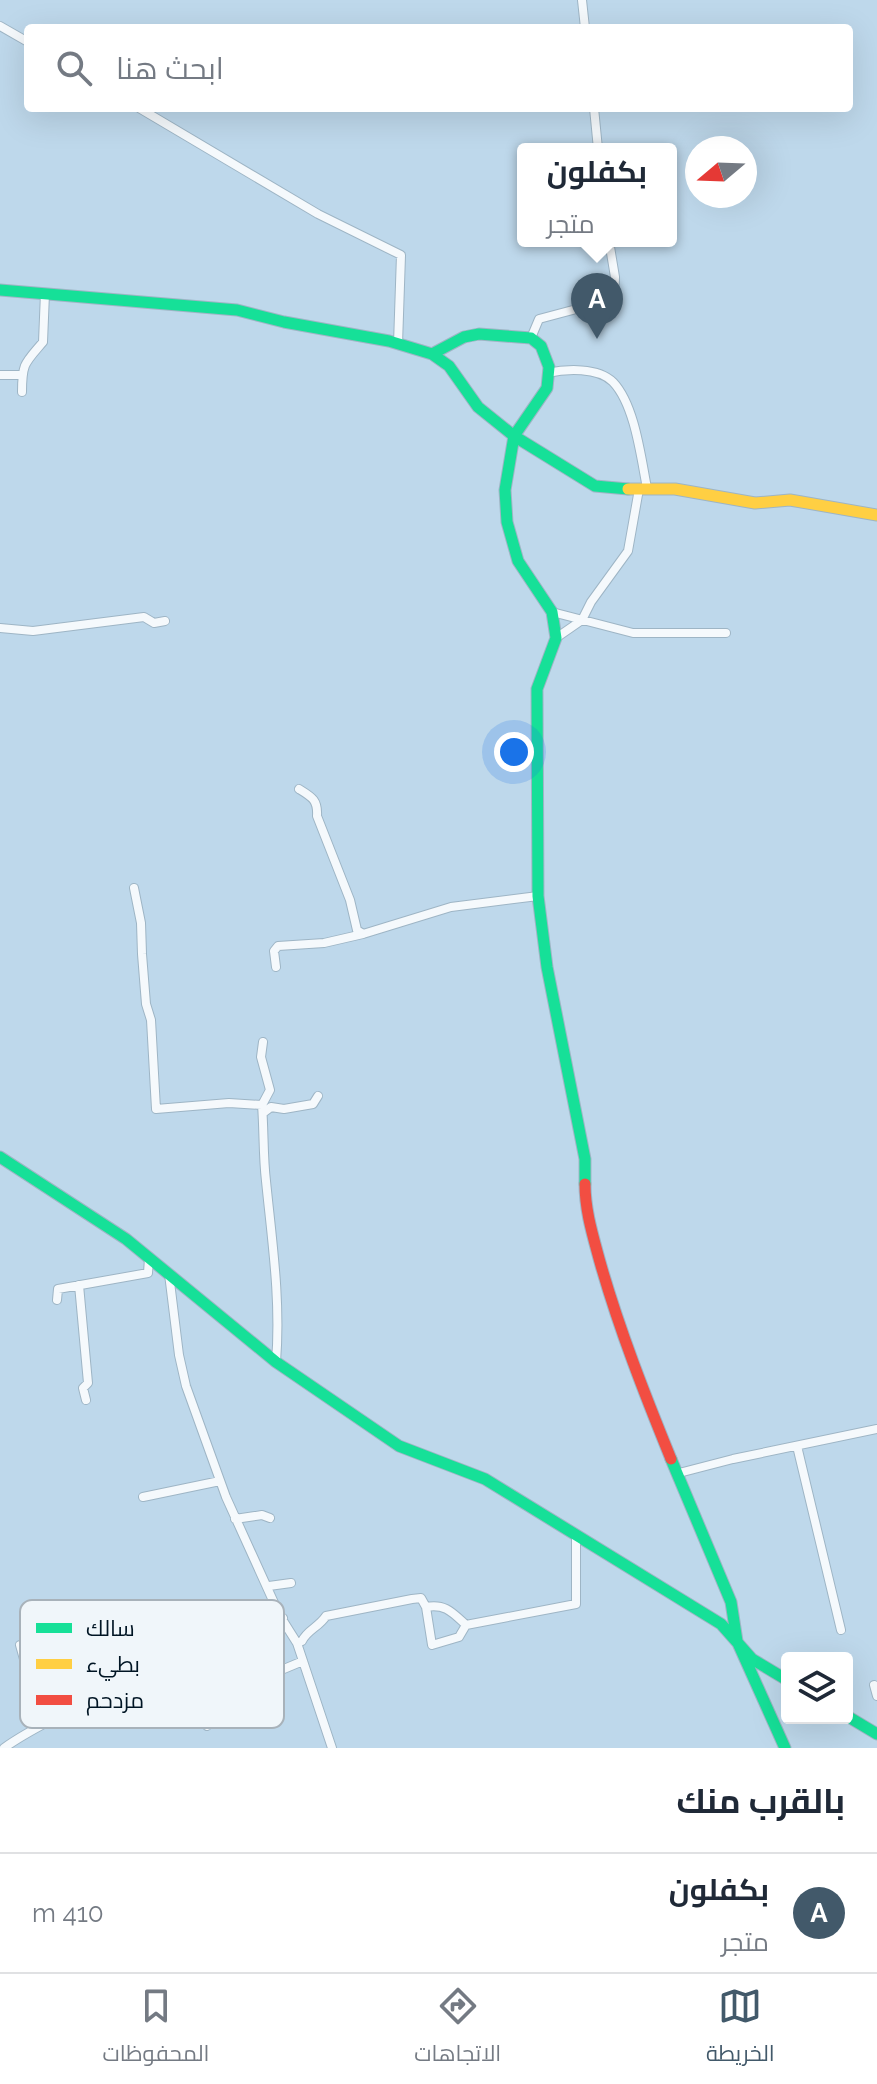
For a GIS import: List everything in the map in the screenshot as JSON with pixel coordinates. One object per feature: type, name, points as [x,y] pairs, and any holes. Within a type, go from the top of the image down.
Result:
[{"type":"street","points":[[582,0],[585,24]]},
{"type":"street","points":[[0,26],[24,40]]},
{"type":"street","points":[[146,112],[318,214],[401,255],[398,344]]},
{"type":"street","points":[[594,112],[597,143]]},
{"type":"street","points":[[531,338],[539,319],[614,299],[615,277],[610,247]]},
{"type":"street","points":[[0,290],[237,310],[398,344],[432,354],[449,366],[478,407],[514,436],[595,486],[609,489],[675,489],[755,503],[790,500],[877,515]]},
{"type":"street","points":[[22,392],[26,358],[43,342],[45,293]]},
{"type":"street","points":[[432,354],[464,337],[479,334],[531,338],[541,346],[549,367],[547,388],[514,436],[505,490],[510,542],[518,561],[552,612],[556,638],[537,689],[538,896],[547,967],[585,1159],[585,1207],[608,1289],[648,1403],[731,1602],[737,1641],[785,1748]]},
{"type":"street","points":[[547,373],[563,369],[579,370],[613,382],[631,415],[643,488],[628,551],[591,602],[582,620],[556,638]]},
{"type":"street","points":[[0,375],[22,375]]},
{"type":"street","points":[[552,612],[633,633],[726,633]]},
{"type":"street","points":[[0,628],[33,631],[144,617],[154,623],[165,621]]},
{"type":"street","points":[[299,789],[314,798],[317,816],[350,900],[357,930],[363,934]]},
{"type":"street","points":[[134,888],[141,923],[146,1004],[151,1020],[156,1109],[229,1103],[284,1109],[313,1104],[318,1096]]},
{"type":"street","points":[[276,967],[274,951],[278,946],[324,943],[451,907],[538,896]]},
{"type":"street","points":[[263,1042],[261,1057],[270,1090],[262,1109],[273,1235],[278,1327],[276,1362]]},
{"type":"street","points":[[0,1157],[106,1225],[276,1362],[399,1446],[485,1479],[721,1624],[752,1659],[781,1676]]},
{"type":"street","points":[[57,1300],[58,1289],[148,1273],[149,1258]]},
{"type":"street","points":[[169,1274],[186,1386],[235,1519],[275,1600]]},
{"type":"street","points":[[79,1285],[88,1383],[83,1388],[86,1400]]},
{"type":"street","points":[[679,1473],[877,1429]]},
{"type":"street","points":[[797,1446],[841,1630]]},
{"type":"street","points":[[143,1497],[220,1481]]},
{"type":"street","points":[[235,1519],[262,1515],[270,1518]]},
{"type":"street","points":[[297,1643],[302,1641],[305,1633],[321,1624],[326,1616],[412,1599],[421,1598],[426,1607],[432,1645],[459,1637],[466,1625],[576,1604],[576,1535]]},
{"type":"street","points":[[269,1586],[291,1583]]},
{"type":"street","points":[[426,1607],[436,1605],[447,1608],[466,1625]]},
{"type":"street","points":[[284,1620],[297,1643],[332,1748]]},
{"type":"street","points":[[284,1669],[303,1661]]},
{"type":"street","points":[[874,1685],[877,1696]]},
{"type":"street","points":[[853,1720],[877,1734]]},
{"type":"street","points":[[4,1748],[35,1728]]},
{"type":"traffic: fast","points":[[0,290],[237,310],[389,341],[432,354],[449,366],[478,407],[514,436],[595,486],[628,489]]},
{"type":"traffic: fast","points":[[432,354],[464,337],[479,334],[531,338],[541,346],[549,367],[547,388],[514,436],[505,490],[507,522],[518,561],[552,612],[556,638],[537,689],[538,896],[547,967],[585,1159],[585,1184]]},
{"type":"traffic: fast","points":[[0,1157],[126,1239],[276,1362],[399,1446],[485,1479],[721,1624],[752,1659],[781,1676]]},
{"type":"traffic: fast","points":[[671,1459],[731,1602],[737,1641],[785,1748]]},
{"type":"traffic: fast","points":[[853,1720],[877,1734]]},
{"type":"traffic: slow","points":[[628,489],[675,489],[755,503],[790,500],[877,515]]},
{"type":"traffic: jam","points":[[585,1184],[590,1223],[607,1287],[671,1459]]},
{"type":"place","name":"بكفلون","points":[[597,339]]}]
